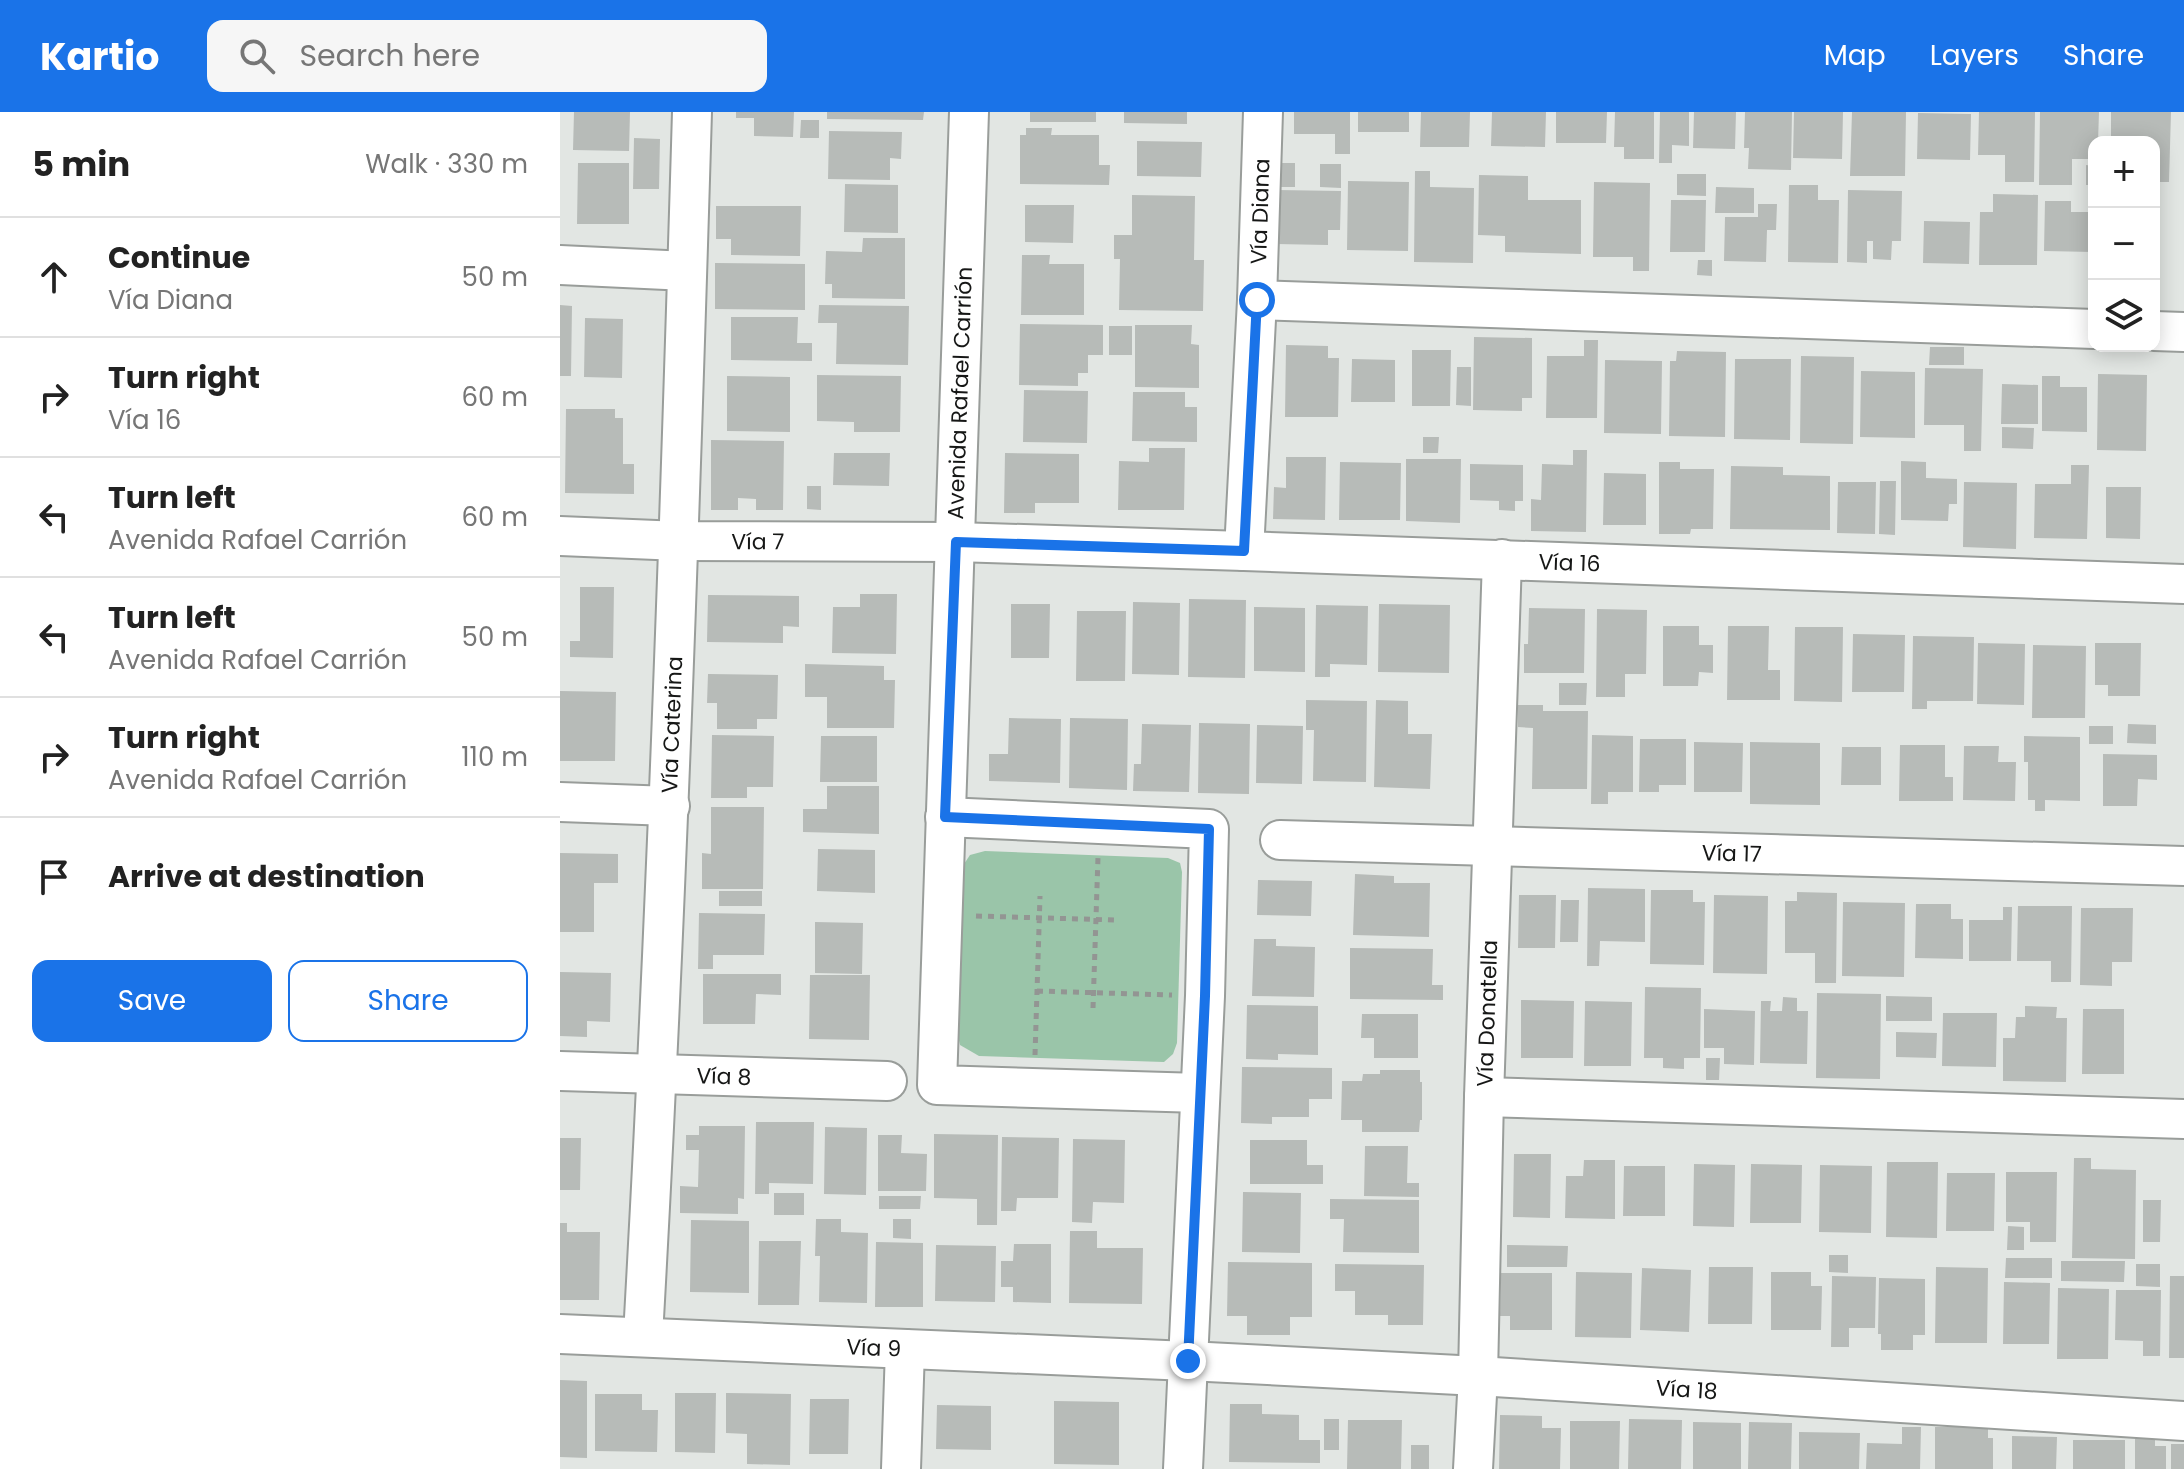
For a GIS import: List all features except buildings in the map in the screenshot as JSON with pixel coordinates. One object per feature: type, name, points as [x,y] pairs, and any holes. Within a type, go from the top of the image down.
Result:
[{"type":"street","name":"Vía Caterina","points":[[643,1336],[670,806],[692,112]]},
{"type":"street","name":"Avenida Rafael Carrión","points":[[969,112],[937,1085],[1200,1093]]},
{"type":"street","name":"Vía Diana","points":[[1244,551],[1263,112]]},
{"type":"street","points":[[560,265],[687,271]]},
{"type":"street","points":[[1257,300],[2088,329]]},
{"type":"street","points":[[2160,331],[2184,332]]},
{"type":"street","name":"Vía 7","points":[[560,536],[680,541],[956,542]]},
{"type":"street","name":"Vía 16","points":[[956,542],[2184,584]]},
{"type":"street","name":"Vía Donatella","points":[[1473,1469],[1502,559]]},
{"type":"street","points":[[560,802],[670,806]]},
{"type":"street","points":[[945,817],[1209,829],[1205,996],[1183,1469]]},
{"type":"street","name":"Vía 17","points":[[1280,840],[2184,866]]},
{"type":"street","name":"Vía 8","points":[[560,1071],[887,1081]]},
{"type":"street","points":[[1484,1097],[2184,1119]]},
{"type":"street","name":"Vía 9","points":[[560,1334],[1188,1361]]},
{"type":"street","points":[[901,1469],[905,1349]]},
{"type":"street","name":"Vía 18","points":[[1188,1361],[1478,1376],[2184,1421]]},
{"type":"path","points":[[1093,1008],[1099,824]]},
{"type":"path","points":[[1034,1088],[1040,896]]},
{"type":"path","points":[[942,915],[1115,920]]},
{"type":"path","points":[[1037,991],[1205,996]]},
{"type":"green space","points":[[985,851],[1168,858],[1180,863],[1177,1043],[1173,1054],[1164,1062],[979,1056],[960,1045],[957,1031],[962,867],[970,855]]},
{"type":"route","points":[[1188,1361],[1205,996],[1209,829],[945,817],[956,542],[1244,551],[1257,300]]}]
